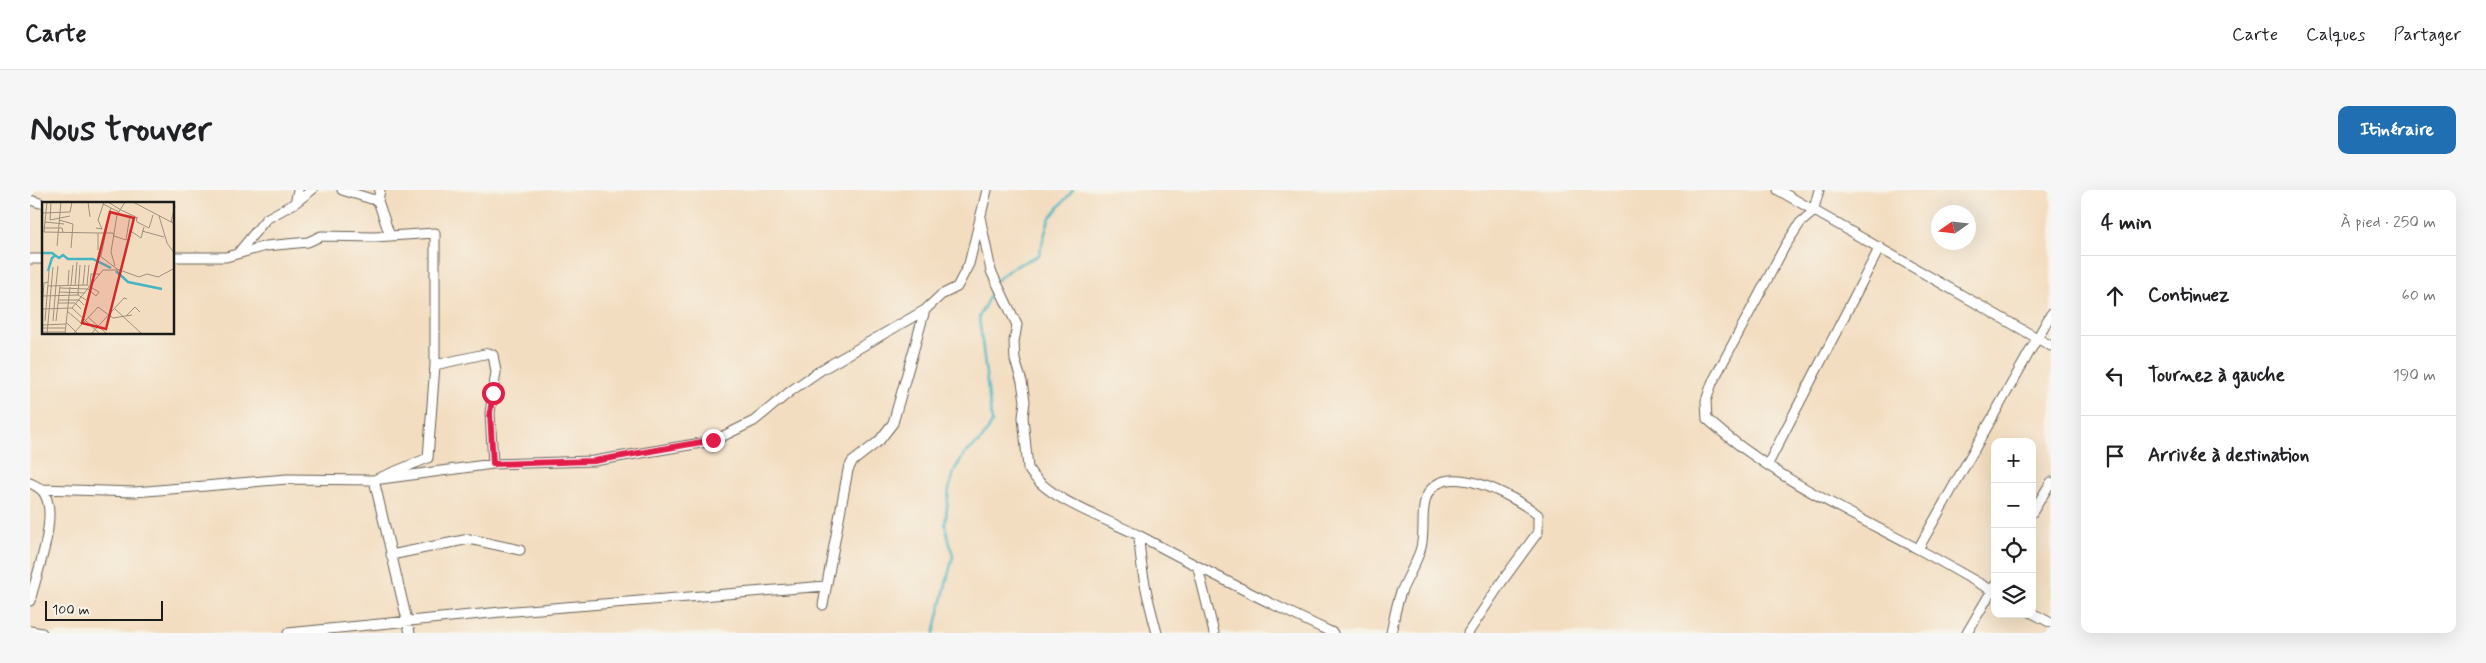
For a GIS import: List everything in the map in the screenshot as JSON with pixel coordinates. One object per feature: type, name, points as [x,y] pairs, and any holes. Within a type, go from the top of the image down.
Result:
[{"type":"street","points":[[295,203],[298,190]]},
{"type":"street","points":[[238,253],[266,219],[295,203],[312,190]]},
{"type":"street","points":[[342,190],[378,202]]},
{"type":"street","points":[[380,190],[378,202],[390,236]]},
{"type":"street","points":[[30,483],[41,489],[135,492],[287,479],[374,480],[493,464],[594,461],[713,440],[754,421],[792,390],[821,370],[925,310],[941,295],[957,288],[969,264],[987,190]]},
{"type":"street","points":[[1778,190],[1813,212],[1880,247],[2051,346]]},
{"type":"street","points":[[1819,190],[1813,212],[1800,223],[1785,246],[1712,383],[1706,402],[1707,419],[1768,464],[1846,513],[1991,587]]},
{"type":"street","points":[[30,200],[40,202]]},
{"type":"street","points":[[980,217],[991,271],[1017,325],[1014,342],[1015,360],[1022,382],[1025,401],[1023,417],[1028,468],[1033,476],[1062,498],[1198,568],[1333,633]]},
{"type":"street","points":[[175,257],[226,257],[266,246],[308,242],[321,236],[390,236],[435,233],[435,366],[428,458],[374,480]]},
{"type":"street","points":[[1768,464],[1880,247]]},
{"type":"street","points":[[823,605],[848,470],[852,462],[879,441],[893,423],[925,310]]},
{"type":"street","points":[[1918,549],[2051,314]]},
{"type":"street","points":[[435,366],[489,353],[493,355],[496,372],[490,413],[493,464]]},
{"type":"street","points":[[1391,633],[1400,595],[1421,549],[1424,533],[1422,515],[1427,496],[1438,482],[1451,478],[1481,485],[1524,504],[1538,515],[1538,532],[1468,633]]},
{"type":"street","points":[[374,480],[410,633]]},
{"type":"street","points":[[2036,509],[2047,497],[2051,482]]},
{"type":"street","points":[[30,601],[49,523],[48,504],[41,489]]},
{"type":"street","points":[[1139,536],[1140,560],[1157,633]]},
{"type":"street","points":[[392,555],[469,539],[520,550]]},
{"type":"street","points":[[1198,568],[1214,633]]},
{"type":"street","points":[[288,633],[336,631],[407,620],[826,586]]},
{"type":"street","points":[[1967,633],[1991,594]]},
{"type":"street","points":[[2036,615],[2051,623]]},
{"type":"street","points":[[30,632],[42,633]]},
{"type":"waterway","points":[[997,280],[1010,269],[1039,255],[1049,219],[1073,190]]},
{"type":"waterway","points":[[934,633],[953,556],[945,525],[949,489],[955,469],[964,455],[982,439],[992,423],[979,317],[995,285]]},
{"type":"route","points":[[493,393],[490,413],[493,464],[594,461],[713,440]]}]
